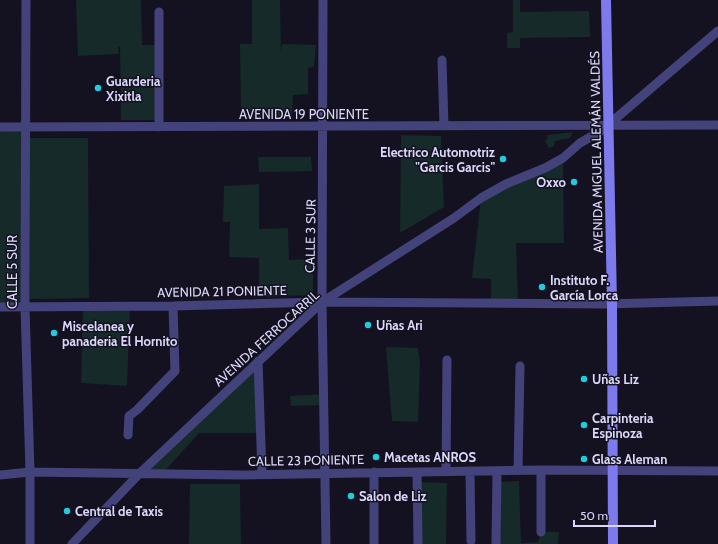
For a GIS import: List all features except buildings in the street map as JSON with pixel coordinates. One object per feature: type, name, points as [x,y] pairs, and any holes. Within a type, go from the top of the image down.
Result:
[{"type":"main road","name":"AVENIDA MIGUEL ALEMÁN VALDÉS","points":[[606,0],[612,304],[613,544]]},
{"type":"street","name":"CALLE 5 SUR","points":[[26,0],[25,307],[30,472],[30,544]]},
{"type":"street","name":"CALLE 3 SUR","points":[[323,0],[324,127],[322,302],[326,544]]},
{"type":"street","points":[[158,127],[159,12]]},
{"type":"street","name":"AVENIDA FERROCARRIL","points":[[72,544],[140,473],[322,302],[454,218],[480,198],[506,184],[545,168],[563,158],[580,143],[608,126],[718,31]]},
{"type":"street","points":[[442,60],[444,126]]},
{"type":"street","name":"AVENIDA 19 PONIENTE","points":[[0,128],[718,125]]},
{"type":"street","name":"AVENIDA 21 PONIENTE","points":[[0,307],[173,306],[322,302],[612,304],[718,301]]},
{"type":"street","points":[[128,434],[128,416],[137,410],[175,370],[173,306]]},
{"type":"street","points":[[446,471],[447,360]]},
{"type":"street","points":[[258,361],[262,473]]},
{"type":"street","points":[[518,470],[520,366]]},
{"type":"street","name":"CALLE 23 PONIENTE","points":[[0,475],[30,472],[240,475],[262,473],[518,470],[718,471]]},
{"type":"street","points":[[540,470],[541,532]]},
{"type":"street","points":[[470,471],[470,541]]},
{"type":"street","points":[[496,471],[496,544]]},
{"type":"street","points":[[374,472],[374,544]]},
{"type":"street","points":[[417,472],[418,544]]},
{"type":"green space","points":[[76,0],[141,0],[142,45],[158,45],[157,120],[121,120],[120,47],[118,46],[119,54],[78,56]]},
{"type":"green space","points":[[252,0],[280,0],[281,54],[282,44],[316,45],[314,67],[308,68],[308,94],[293,95],[292,117],[241,119],[240,44],[252,44]]},
{"type":"green space","points":[[513,0],[520,0],[520,12],[589,11],[590,37],[520,38],[520,48],[507,48],[507,33],[513,32]]},
{"type":"green space","points":[[0,127],[25,127],[25,307],[0,307]]},
{"type":"green space","points":[[573,132],[570,138],[555,141],[554,146],[549,148],[545,141],[548,138],[547,135]]},
{"type":"green space","points":[[401,135],[441,136],[444,207],[400,233]]},
{"type":"green space","points":[[30,138],[88,138],[89,298],[30,299]]},
{"type":"green space","points":[[258,157],[311,157],[312,171],[259,172]]},
{"type":"green space","points":[[563,158],[564,243],[516,243],[518,303],[491,303],[491,279],[472,278],[481,198]]},
{"type":"green space","points":[[259,184],[259,229],[288,228],[289,260],[313,259],[313,295],[259,297],[259,258],[229,257],[230,222],[223,222],[224,186]]},
{"type":"green space","points":[[130,306],[127,386],[81,383],[83,307]]},
{"type":"green space","points":[[386,347],[418,348],[420,364],[418,422],[392,421]]},
{"type":"green space","points":[[258,361],[261,433],[199,433],[163,473],[140,473]]},
{"type":"green space","points":[[324,394],[325,405],[291,406],[290,396]]},
{"type":"green space","points":[[519,481],[521,543],[538,542],[541,532],[559,532],[558,544],[496,544],[496,482]]},
{"type":"green space","points":[[417,482],[447,483],[446,544],[418,544]]},
{"type":"green space","points":[[190,484],[240,484],[241,544],[189,544]]},
{"type":"place","name":"Guarderia Xixitla","points":[[98,88]]},
{"type":"place","name":"Electrico Automotriz \"Garcis Garcis\"","points":[[503,159]]},
{"type":"place","name":"Oxxo","points":[[574,182]]},
{"type":"place","name":"Instituto F. García Lorca","points":[[542,287]]},
{"type":"place","name":"Uñas Ari","points":[[368,325]]},
{"type":"place","name":"Miscelanea y panaderia El Hornito","points":[[54,333]]},
{"type":"place","name":"Uñas Liz","points":[[584,379]]},
{"type":"place","name":"Carpinteria Espinoza","points":[[584,425]]},
{"type":"place","name":"Macetas ANROS","points":[[376,457]]},
{"type":"place","name":"Glass Aleman","points":[[584,459]]},
{"type":"place","name":"Salon de Liz","points":[[351,496]]},
{"type":"place","name":"Central de Taxis","points":[[67,511]]}]
